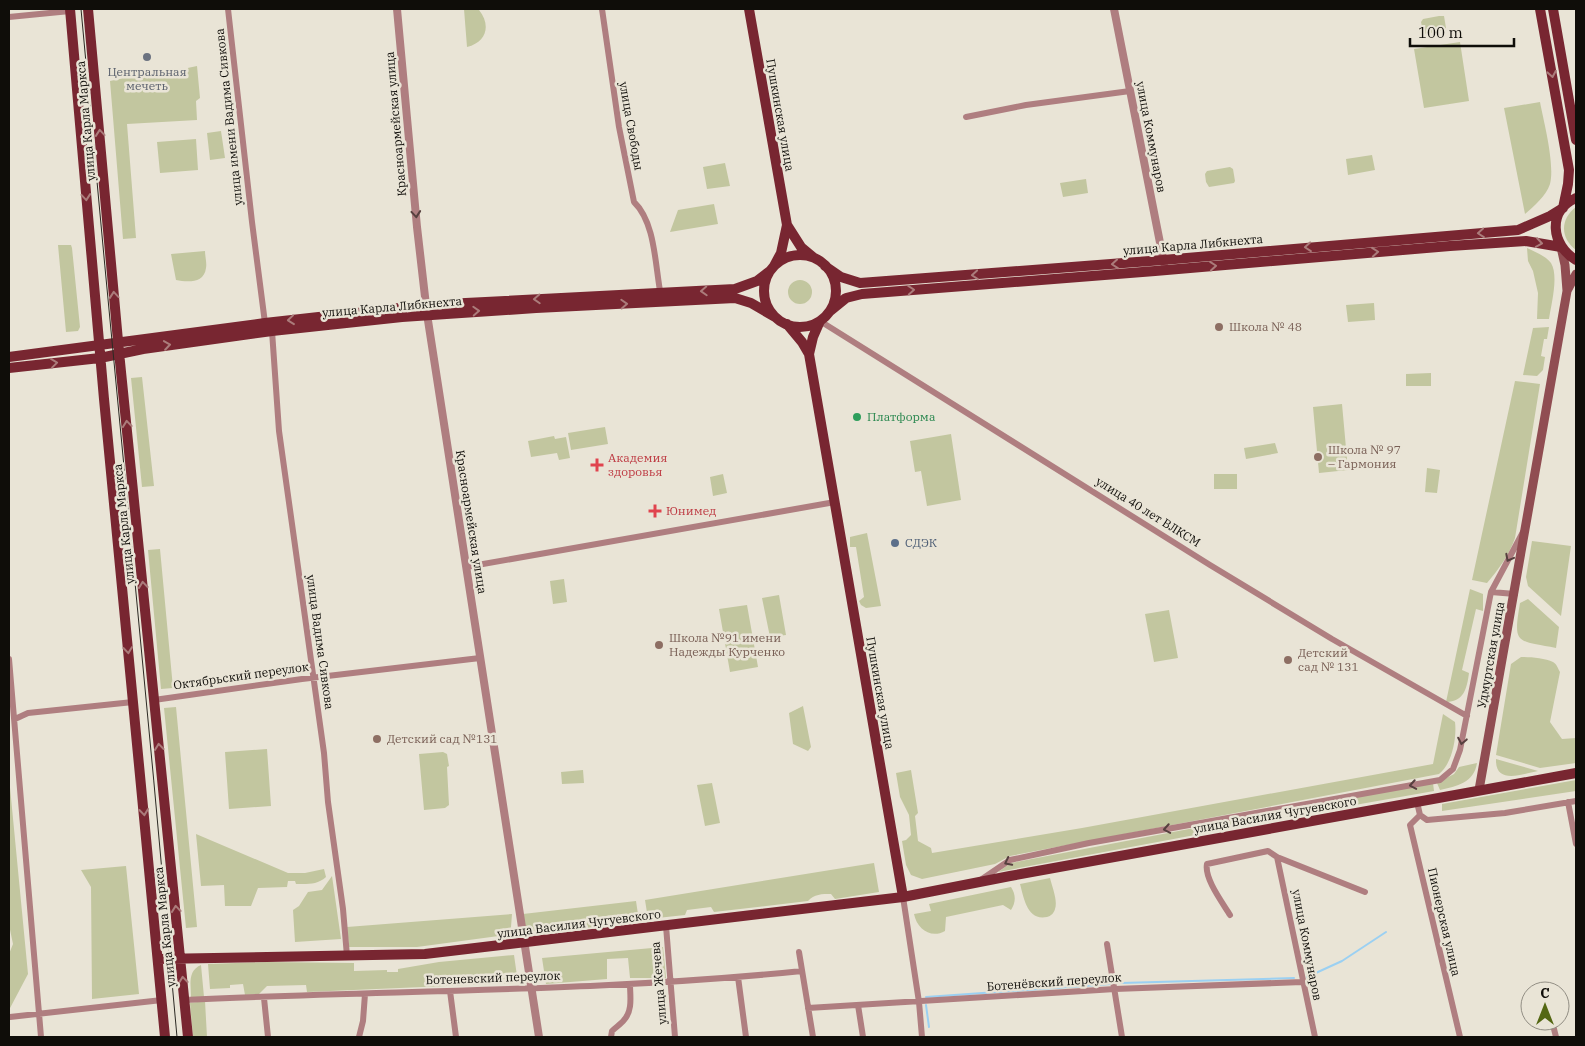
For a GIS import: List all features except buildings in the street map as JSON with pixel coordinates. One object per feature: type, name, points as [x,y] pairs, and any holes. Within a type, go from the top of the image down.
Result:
[{"type":"main road","name":"улица Карла Маркса","points":[[88,9],[119,348],[188,1037]]},
{"type":"main road","name":"Пушкинская улица","points":[[749,9],[787,225],[781,253],[772,269]]},
{"type":"main road","points":[[1540,9],[1569,170],[1563,208],[1557,217],[1555,227],[1556,238],[1568,255],[1576,260]]},
{"type":"main road","points":[[1553,9],[1576,140]]},
{"type":"main road","name":"улица Карла Маркса","points":[[70,10],[100,358],[165,1037]]},
{"type":"main road","name":"улица Карла Либкнехта","points":[[830,311],[846,298],[862,294],[1518,230],[1545,219],[1576,198]]},
{"type":"main road","name":"Пушкинская улица","points":[[787,225],[801,247],[814,258]]},
{"type":"main road","name":"улица Карла Либкнехта","points":[[825,266],[841,277],[860,283],[1517,241],[1561,247]]},
{"type":"main road","name":"Удмуртская улица","points":[[1479,790],[1567,291],[1565,265],[1561,247]]},
{"type":"main road","points":[[800,255],[814,258],[825,266],[833,277],[836,291],[830,311],[820,321],[804,327],[787,324],[775,317],[767,305],[764,291],[772,269],[786,258],[800,255]]},
{"type":"main road","name":"улица Карла Либкнехта","points":[[673,297],[735,289],[757,281],[772,269]]},
{"type":"main road","name":"Удмуртская улица","points":[[1567,291],[1576,274]]},
{"type":"main road","name":"улица Карла Либкнехта","points":[[9,368],[100,358],[119,348],[265,323],[427,310],[661,297],[735,298],[751,303],[775,317]]},
{"type":"main road","name":"улица Карла Либкнехта","points":[[9,357],[99,346],[119,348],[272,332],[427,310]]},
{"type":"main road","name":"Пушкинская улица","points":[[809,354],[813,337],[820,321]]},
{"type":"main road","name":"Пушкинская улица","points":[[787,324],[809,354],[903,897]]},
{"type":"main road","name":"улица Василия Чугуевского","points":[[158,959],[180,957],[425,954],[903,897],[1576,773]]},
{"type":"street","name":"улица имени Вадима Сивкова","points":[[228,9],[265,323]]},
{"type":"street","name":"Красноармейская улица","points":[[397,9],[417,228],[427,310],[539,1037]]},
{"type":"street","name":"улица Свободы","points":[[602,9],[619,126],[634,202],[641,209],[653,242],[661,297]]},
{"type":"street","name":"улица Коммунаров","points":[[1114,9],[1164,265]]},
{"type":"street","points":[[9,17],[70,10]]},
{"type":"street","points":[[966,117],[1026,105],[1130,91]]},
{"type":"street","name":"улица 40 лет ВЛКСМ","points":[[820,321],[1210,565],[1332,639],[1467,716]]},
{"type":"street","name":"улица Вадима Сивкова","points":[[272,332],[279,431],[314,678],[343,909],[347,956]]},
{"type":"street","points":[[466,566],[835,502]]},
{"type":"street","name":"Удмуртская улица","points":[[1455,765],[1460,750],[1491,592],[1527,524]]},
{"type":"street","points":[[1491,592],[1515,594]]},
{"type":"street","name":"Октябрьский переулок","points":[[154,700],[480,658]]},
{"type":"street","points":[[9,659],[40,1037]]},
{"type":"street","points":[[14,719],[28,713],[133,702]]},
{"type":"street","name":"улица Василия Чугуевского","points":[[978,882],[1010,860],[1089,843],[1440,780],[1455,765]]},
{"type":"street","points":[[1417,802],[1420,815],[1427,820],[1440,820],[1505,813],[1576,801]]},
{"type":"street","points":[[1568,802],[1576,844]]},
{"type":"street","name":"Пионерская улица","points":[[1420,815],[1410,825],[1460,1037]]},
{"type":"street","points":[[1230,915],[1209,878],[1206,870],[1207,864],[1268,851],[1277,857],[1365,892]]},
{"type":"street","name":"улица Коммунаров","points":[[1277,857],[1314,1037]]},
{"type":"street","name":"Пушкинская улица","points":[[903,897],[919,1002],[922,1037]]},
{"type":"street","name":"улица Жечева","points":[[666,926],[676,1037]]},
{"type":"street","points":[[1107,944],[1122,1037]]},
{"type":"street","points":[[799,952],[806,984],[813,1037]]},
{"type":"street","name":"Ботеневский переулок","points":[[185,1000],[630,984],[802,971]]},
{"type":"street","points":[[738,977],[746,1037]]},
{"type":"street","name":"Ботенёвский переулок","points":[[808,1008],[1114,989],[1302,982]]},
{"type":"street","points":[[611,1037],[612,1031],[625,1020],[629,1012],[630,984]]},
{"type":"street","points":[[450,991],[456,1037]]},
{"type":"street","points":[[359,1037],[363,1021],[365,994]]},
{"type":"street","points":[[264,998],[268,1037]]},
{"type":"street","points":[[10,1016],[162,1000]]},
{"type":"street","points":[[858,1005],[863,1037]]},
{"type":"green space","points":[[464,9],[479,10],[486,27],[483,37],[474,45],[467,47]]},
{"type":"green space","points":[[1444,16],[1446,28],[1426,34],[1423,31],[1421,22],[1423,19]]},
{"type":"green space","points":[[1460,42],[1469,101],[1424,108],[1414,49]]},
{"type":"green space","points":[[197,66],[200,98],[196,101],[197,120],[127,124],[136,238],[123,239],[110,81],[138,75],[141,78]]},
{"type":"green space","points":[[1540,102],[1551,166],[1550,184],[1546,193],[1525,214],[1504,108]]},
{"type":"green space","points":[[221,131],[225,158],[210,160],[207,133]]},
{"type":"green space","points":[[196,139],[198,170],[160,173],[157,142]]},
{"type":"green space","points":[[1372,155],[1375,170],[1348,175],[1346,159]]},
{"type":"green space","points":[[725,163],[730,186],[707,189],[703,167]]},
{"type":"green space","points":[[1230,167],[1233,169],[1234,183],[1209,187],[1205,174],[1207,171]]},
{"type":"green space","points":[[1086,179],[1088,193],[1063,197],[1060,183]]},
{"type":"green space","points":[[714,204],[718,224],[670,232],[678,210]]},
{"type":"green space","points":[[1576,207],[1576,250],[1567,240],[1564,228],[1567,217]]},
{"type":"green space","points":[[58,245],[71,245],[72,248],[80,327],[78,331],[66,332]]},
{"type":"green space","points":[[1527,248],[1546,258],[1551,263],[1553,269],[1554,291],[1549,319],[1537,319],[1538,293],[1533,271],[1528,261]]},
{"type":"green space","points":[[205,251],[206,266],[202,277],[194,281],[176,280],[171,254]]},
{"type":"green space","points":[[800,280],[809,283],[812,292],[809,301],[800,304],[791,301],[788,292],[791,283]]},
{"type":"green space","points":[[1374,303],[1375,320],[1348,322],[1346,305]]},
{"type":"green space","points":[[1549,327],[1547,339],[1544,339],[1541,356],[1545,357],[1543,370],[1537,376],[1523,375],[1533,328]]},
{"type":"green space","points":[[1431,373],[1431,386],[1406,386],[1406,374]]},
{"type":"green space","points":[[142,377],[154,486],[142,487],[131,378]]},
{"type":"green space","points":[[1515,381],[1540,384],[1515,538],[1503,562],[1487,583],[1472,580]]},
{"type":"green space","points":[[1342,404],[1348,470],[1319,473],[1313,407]]},
{"type":"green space","points":[[605,427],[608,444],[571,450],[568,433]]},
{"type":"green space","points":[[951,434],[961,500],[927,506],[921,471],[915,472],[910,441]]},
{"type":"green space","points":[[554,436],[555,439],[566,437],[570,458],[559,460],[557,453],[531,457],[528,441]]},
{"type":"green space","points":[[1275,443],[1278,453],[1246,459],[1244,448]]},
{"type":"green space","points":[[1427,468],[1440,470],[1437,493],[1425,492]]},
{"type":"green space","points":[[723,474],[727,493],[713,496],[710,477]]},
{"type":"green space","points":[[1214,474],[1237,474],[1237,489],[1214,489]]},
{"type":"green space","points":[[867,533],[881,606],[866,608],[859,601],[864,597],[856,547],[850,547],[850,537]]},
{"type":"green space","points":[[1532,541],[1571,546],[1561,616],[1528,586],[1526,577]]},
{"type":"green space","points":[[160,549],[173,688],[161,689],[148,550]]},
{"type":"green space","points":[[564,579],[567,602],[553,604],[550,581]]},
{"type":"green space","points":[[1470,589],[1483,594],[1483,611],[1476,609],[1462,670],[1469,673],[1466,689],[1457,700],[1446,702]]},
{"type":"green space","points":[[779,595],[786,635],[770,637],[762,598]]},
{"type":"green space","points":[[1528,599],[1559,627],[1556,648],[1533,644],[1520,638],[1517,627],[1520,603]]},
{"type":"green space","points":[[747,605],[758,667],[730,672],[719,609]]},
{"type":"green space","points":[[1169,610],[1178,658],[1154,662],[1145,614]]},
{"type":"green space","points":[[1521,657],[1546,660],[1556,664],[1560,672],[1550,722],[1562,739],[1576,738],[1576,763],[1540,768],[1496,755],[1511,664]]},
{"type":"green space","points":[[803,706],[811,747],[808,751],[793,744],[789,713]]},
{"type":"green space","points":[[176,707],[197,927],[186,928],[164,708]]},
{"type":"green space","points":[[1443,714],[1455,722],[1455,735],[1453,750],[1444,770],[1439,774],[1010,856],[995,864],[922,879],[911,875],[906,865],[902,841],[911,835],[909,815],[900,797],[896,773],[911,770],[918,813],[915,816],[918,841],[931,848],[932,853],[1082,828],[1433,764]]},
{"type":"green space","points":[[267,749],[271,806],[229,809],[225,752]]},
{"type":"green space","points":[[443,752],[447,754],[449,766],[447,767],[449,805],[445,808],[424,810],[419,754]]},
{"type":"green space","points":[[1496,759],[1538,771],[1511,776],[1505,775],[1497,767]]},
{"type":"green space","points":[[1477,763],[1472,775],[1464,782],[1440,790],[1437,783],[1454,774],[1459,767]]},
{"type":"green space","points":[[583,770],[584,783],[562,784],[561,772]]},
{"type":"green space","points":[[9,777],[28,974],[9,1010],[9,954],[13,944],[9,925]]},
{"type":"green space","points":[[1576,780],[1576,791],[1442,811],[1442,804]]},
{"type":"green space","points":[[712,783],[720,823],[705,826],[697,785]]},
{"type":"green space","points":[[1433,783],[1434,791],[1287,817],[1286,809]]},
{"type":"green space","points":[[1257,816],[1259,823],[998,872],[1011,863]]},
{"type":"green space","points":[[196,834],[288,873],[305,873],[324,869],[326,877],[312,884],[296,884],[295,881],[288,881],[287,887],[258,888],[251,906],[225,906],[224,885],[201,886]]},
{"type":"green space","points":[[874,863],[879,892],[835,899],[831,894],[821,894],[808,901],[714,912],[711,907],[687,910],[685,915],[648,919],[645,900]]},
{"type":"green space","points":[[126,866],[139,994],[92,999],[91,887],[81,870]]},
{"type":"green space","points":[[332,876],[341,939],[295,942],[293,910],[299,906],[308,892],[322,890]]},
{"type":"green space","points":[[1050,878],[1055,898],[1055,909],[1050,916],[1035,916],[1025,902],[1020,884]]},
{"type":"green space","points":[[1011,887],[1015,898],[1011,910],[1003,905],[946,917],[945,931],[940,933],[935,934],[925,931],[918,924],[914,914],[931,911],[929,904]]},
{"type":"green space","points":[[636,901],[639,921],[539,934],[529,931],[524,924],[523,914]]},
{"type":"green space","points":[[512,914],[511,927],[506,935],[417,947],[349,947],[347,927]]},
{"type":"green space","points":[[663,947],[666,978],[630,978],[628,958],[607,959],[607,979],[546,984],[542,958]]},
{"type":"green space","points":[[514,955],[518,983],[307,992],[306,985],[267,986],[259,994],[245,995],[243,984],[230,985],[230,988],[210,989],[208,964],[267,962],[354,963],[354,971],[387,970],[387,972],[398,972],[398,969],[439,962]]},
{"type":"green space","points":[[201,965],[204,997],[191,998],[190,983],[192,975]]},
{"type":"green space","points":[[205,1001],[207,1037],[193,1037],[190,1003]]},
{"type":"waterway","points":[[1307,977],[1342,961],[1386,932]]},
{"type":"waterway","points":[[1121,983],[1294,978]]},
{"type":"waterway","points":[[926,997],[1111,984]]},
{"type":"waterway","points":[[926,1005],[929,1027]]},
{"type":"tram line","points":[[81,9],[177,1037]]},
{"type":"place","name":"Центральная мечеть","points":[[147,57]]},
{"type":"place","name":"Школа № 48","points":[[1219,327]]},
{"type":"place","name":"Платформа","points":[[857,417]]},
{"type":"place","name":"Школа № 97 – Гармония","points":[[1318,457]]},
{"type":"place","name":"Академия здоровья","points":[[597,465]]},
{"type":"place","name":"Юнимед","points":[[655,511]]},
{"type":"place","name":"СДЭК","points":[[895,543]]},
{"type":"place","name":"Школа №91 имени Надежды Курченко","points":[[659,645]]},
{"type":"place","name":"Детский сад № 131","points":[[1288,660]]},
{"type":"place","name":"Детский сад №131","points":[[377,739]]}]
